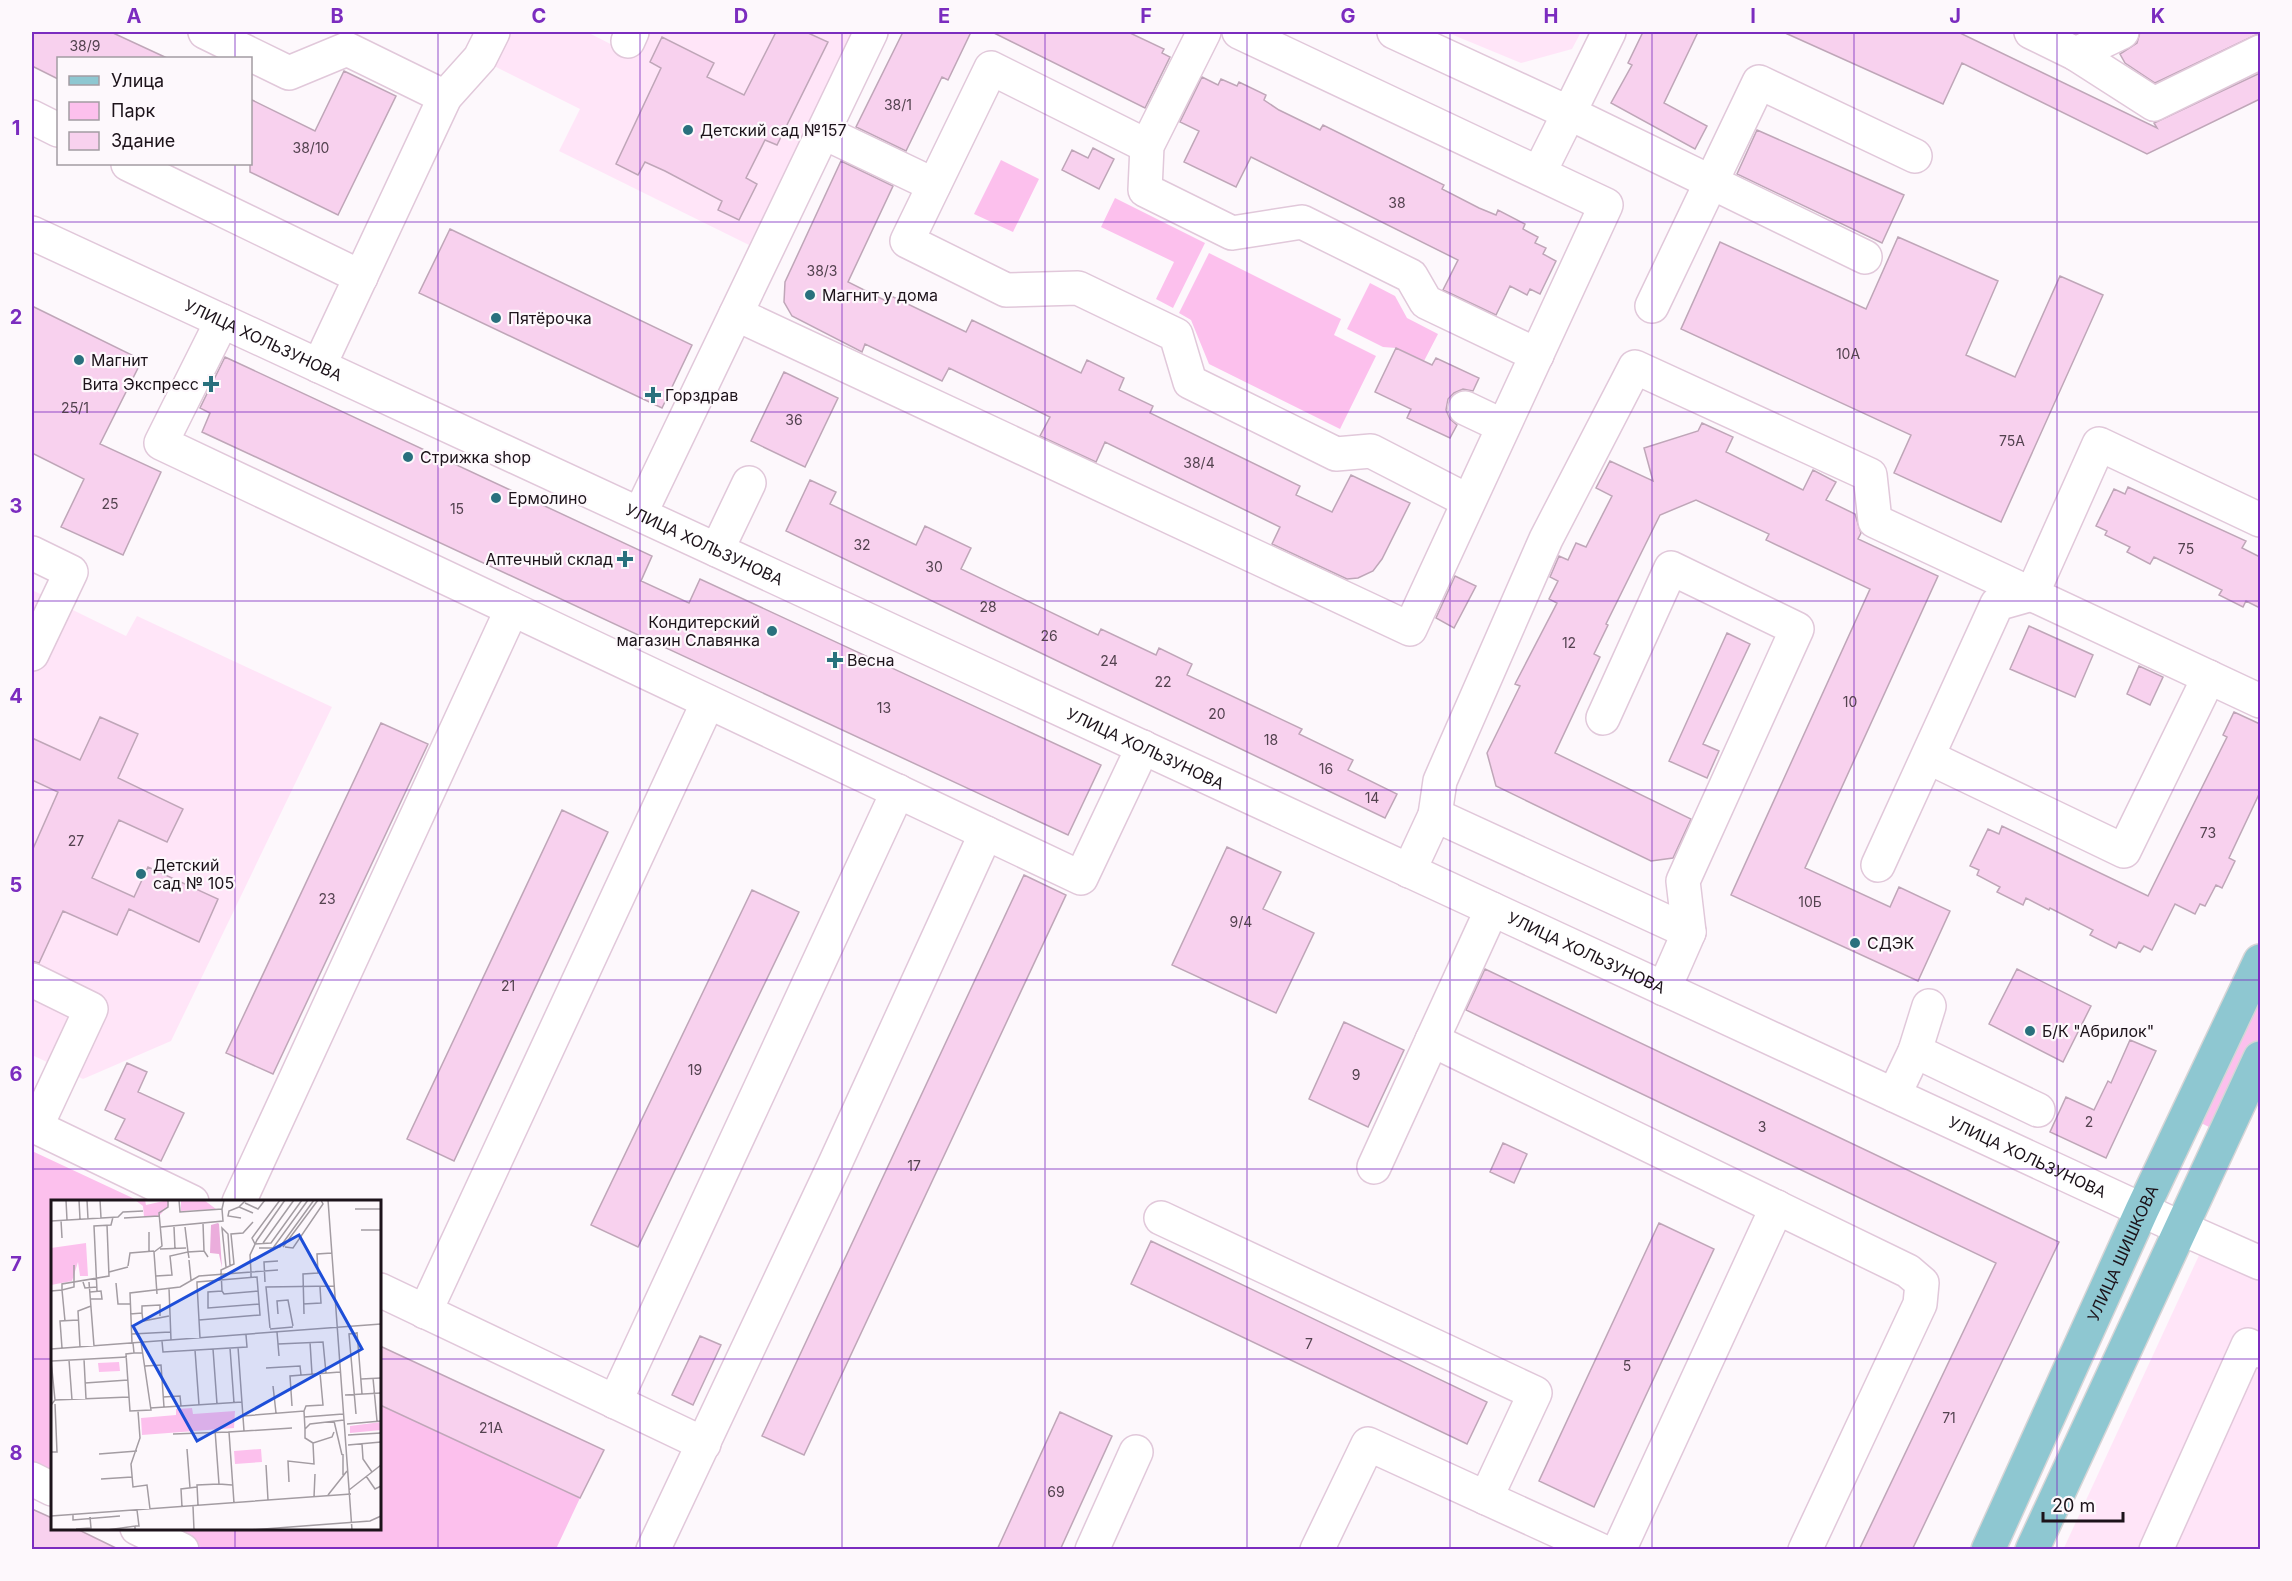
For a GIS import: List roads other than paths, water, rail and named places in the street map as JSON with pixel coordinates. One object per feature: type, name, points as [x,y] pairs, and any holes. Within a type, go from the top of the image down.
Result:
[{"type":"main road","name":"УЛИЦА ШИШКОВА","points":[[1988,1550],[2142,1210],[2260,961]]},
{"type":"main road","points":[[2032,1550],[2260,1058]]},
{"type":"street","points":[[206,32],[289,73],[351,40],[445,97]]},
{"type":"street","points":[[319,366],[445,97],[480,58],[493,32]]},
{"type":"street","points":[[640,514],[872,32]]},
{"type":"street","points":[[1204,32],[1147,146],[1145,190],[1232,233],[1302,222],[1411,276],[1426,302],[1537,355]]},
{"type":"street","points":[[736,314],[1410,629],[1606,205],[1239,32]]},
{"type":"street","points":[[1394,32],[1569,113],[1865,257]]},
{"type":"street","points":[[1539,173],[1609,32]]},
{"type":"street","points":[[2031,32],[2076,54],[2154,104],[2260,52]]},
{"type":"street","points":[[2076,54],[2122,32]]},
{"type":"street","points":[[1147,146],[991,68],[907,241],[1006,290],[1078,288],[1176,335],[1190,382],[1336,454],[1371,451],[1468,501]]},
{"type":"street","points":[[1652,306],[1759,82],[1915,156]]},
{"type":"street","points":[[32,117],[57,130]]},
{"type":"street","points":[[823,132],[934,185]]},
{"type":"street","points":[[130,165],[361,277]]},
{"type":"street","name":"УЛИЦА ХОЛЬЗУНОВА","points":[[32,233],[2260,1263]]},
{"type":"street","points":[[222,321],[161,443],[1081,878],[1143,747]]},
{"type":"street","points":[[1409,871],[1435,815],[1440,781],[1546,539],[1635,367],[1870,475],[1875,521],[2260,701]]},
{"type":"street","points":[[1465,408],[1503,426]]},
{"type":"street","points":[[1878,865],[1998,604],[2032,594],[2099,444],[2260,520]]},
{"type":"street","points":[[717,550],[749,483]]},
{"type":"street","points":[[32,553],[71,572],[32,654]]},
{"type":"street","points":[[1603,718],[1671,568],[1797,629],[1683,881],[1689,932],[1664,989]]},
{"type":"street","points":[[240,1200],[512,609]]},
{"type":"street","points":[[1928,757],[2124,851],[2209,676]]},
{"type":"street","points":[[426,1312],[708,702]]},
{"type":"street","points":[[615,1402],[898,791]]},
{"type":"street","points":[[1435,815],[1689,932]]},
{"type":"street","points":[[653,1550],[833,1168],[986,833]]},
{"type":"street","points":[[1374,1167],[1492,909]]},
{"type":"street","points":[[32,980],[91,1008],[34,1126],[188,1200]]},
{"type":"street","points":[[1894,1095],[1915,1051],[1929,1006]]},
{"type":"street","points":[[1432,1040],[1908,1271],[1922,1283],[1920,1304],[1805,1550]]},
{"type":"street","points":[[1915,1051],[2038,1110]]},
{"type":"street","points":[[1619,1550],[1778,1208]]},
{"type":"street","points":[[1161,1218],[1535,1393],[1486,1498]]},
{"type":"street","points":[[381,1290],[704,1444]]},
{"type":"street","points":[[2156,1550],[2248,1346],[2260,1351]]},
{"type":"street","points":[[1317,1550],[1368,1444],[1600,1550]]},
{"type":"street","points":[[1092,1550],[1136,1452]]},
{"type":"street","points":[[32,1479],[51,1488]]},
{"type":"street","points":[[141,1530],[182,1550]]},
{"type":"place","name":"Детский сад №157","points":[[688,130]]},
{"type":"place","name":"Магнит у дома","points":[[810,295]]},
{"type":"place","name":"Пятёрочка","points":[[496,318]]},
{"type":"place","name":"Магнит","points":[[79,360]]},
{"type":"place","name":"Вита Экспресс","points":[[211,384]]},
{"type":"place","name":"Горздрав","points":[[653,395]]},
{"type":"place","name":"Стрижка shop","points":[[408,457]]},
{"type":"place","name":"Ермолино","points":[[496,498]]},
{"type":"place","name":"Аптечный склад","points":[[625,559]]},
{"type":"place","name":"Кондитерский магазин Славянка","points":[[772,631]]},
{"type":"place","name":"Весна","points":[[835,660]]},
{"type":"place","name":"Детский сад № 105","points":[[141,874]]},
{"type":"place","name":"СДЭК","points":[[1855,943]]},
{"type":"place","name":"Б/К \"Абрилок\"","points":[[2030,1031]]}]
